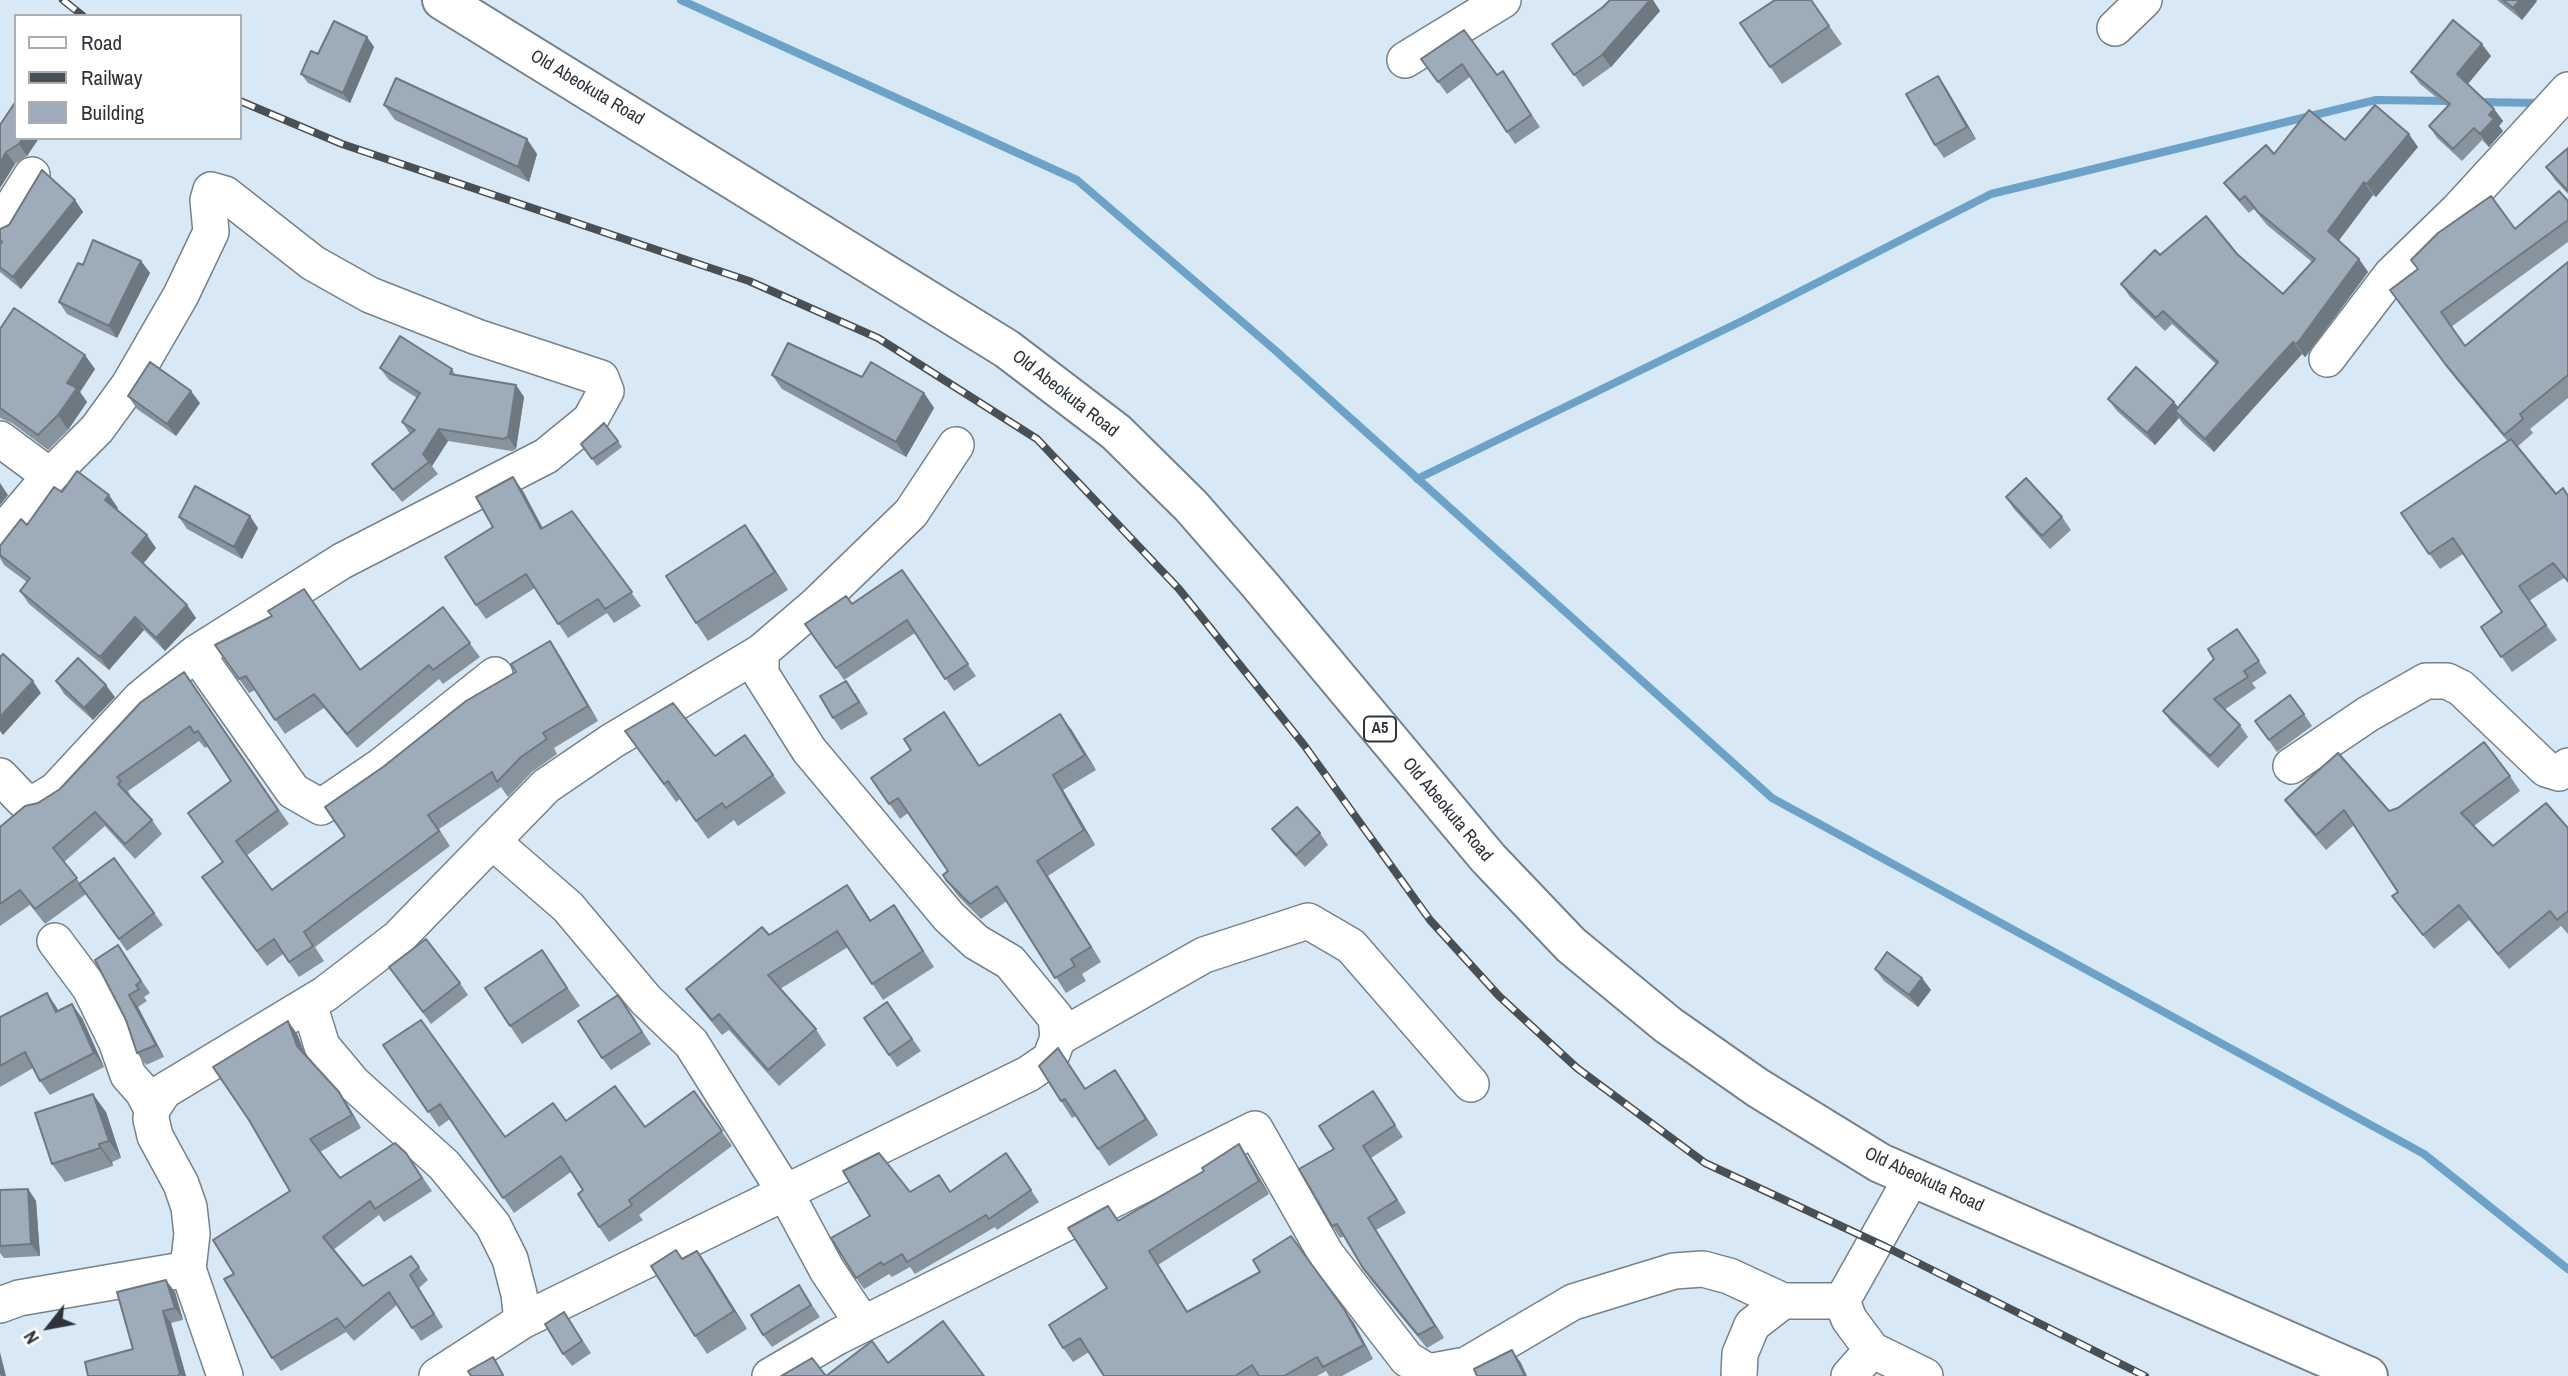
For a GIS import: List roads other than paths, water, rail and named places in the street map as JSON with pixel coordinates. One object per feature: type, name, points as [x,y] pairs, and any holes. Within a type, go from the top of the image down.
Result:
[{"type":"highway","name":"Old Abeokuta Road","points":[[442,0],[997,342],[1116,432],[1200,516],[1488,859],[1571,945],[1668,1025],[1758,1088],[1880,1163],[2368,1376]]},
{"type":"street","points":[[1405,60],[1503,0]]},
{"type":"street","points":[[2115,28],[2144,0]]},
{"type":"street","points":[[2327,359],[2391,275],[2457,211],[2568,90]]},
{"type":"street","points":[[0,226],[32,175]]},
{"type":"street","points":[[0,535],[50,476],[97,429],[129,385],[181,295],[211,232],[208,200],[211,190],[225,194],[313,263],[369,295],[528,355],[601,378],[606,391],[590,420],[546,456],[342,561],[196,653],[141,698],[55,790],[38,801],[24,801],[0,776]]},
{"type":"street","points":[[0,439],[50,476]]},
{"type":"street","points":[[153,1097],[309,1004],[398,938],[546,786],[612,741],[750,666],[911,513],[956,445]]},
{"type":"street","points":[[196,653],[293,791],[321,807],[381,766],[495,675]]},
{"type":"street","points":[[437,1376],[522,1321],[1028,1074],[1050,1059],[1058,1038],[1056,1017],[1010,962],[976,942],[949,917],[809,750],[750,666]]},
{"type":"street","points":[[2291,766],[2368,714],[2426,681],[2447,681],[2461,688],[2546,769],[2559,773],[2568,766]]},
{"type":"street","points":[[492,841],[568,907],[646,1000],[691,1043],[785,1192],[827,1270],[863,1324]]},
{"type":"street","points":[[1058,1038],[1204,955],[1308,921],[1351,946],[1471,1084]]},
{"type":"street","points":[[55,941],[90,988],[116,1041],[128,1075],[153,1097],[155,1136],[181,1184],[189,1207],[192,1234],[188,1269],[225,1376]]},
{"type":"street","points":[[309,1004],[322,1046],[346,1074],[444,1165],[493,1225],[510,1259],[519,1294],[522,1321]]},
{"type":"street","points":[[770,1376],[863,1324],[1255,1129],[1326,1254],[1407,1359],[1427,1375],[1466,1365],[1573,1302],[1674,1271],[1703,1269],[1729,1276],[1783,1301],[1842,1301]]},
{"type":"street","points":[[1842,1301],[1912,1177]]},
{"type":"street","points":[[0,1305],[19,1298],[188,1269]]},
{"type":"street","points":[[1740,1376],[1740,1354],[1752,1325],[1783,1301]]},
{"type":"street","points":[[1842,1301],[1849,1318],[1872,1350],[1925,1376]]},
{"type":"street","points":[[1849,1376],[1872,1350]]},
{"type":"waterway","points":[[681,0],[1077,180],[1276,351],[1772,798],[2424,1154],[2568,1269]]},
{"type":"waterway","points":[[1417,479],[1746,319],[1991,194],[2376,100],[2450,101]]},
{"type":"waterway","points":[[2476,102],[2541,103]]},
{"type":"railway","points":[[63,0],[80,14]]},
{"type":"railway","points":[[242,102],[342,144],[749,281],[878,338],[1037,439],[1179,589],[1304,745],[1430,920],[1499,996],[1577,1068],[1705,1163],[1886,1247],[2145,1376]]}]
